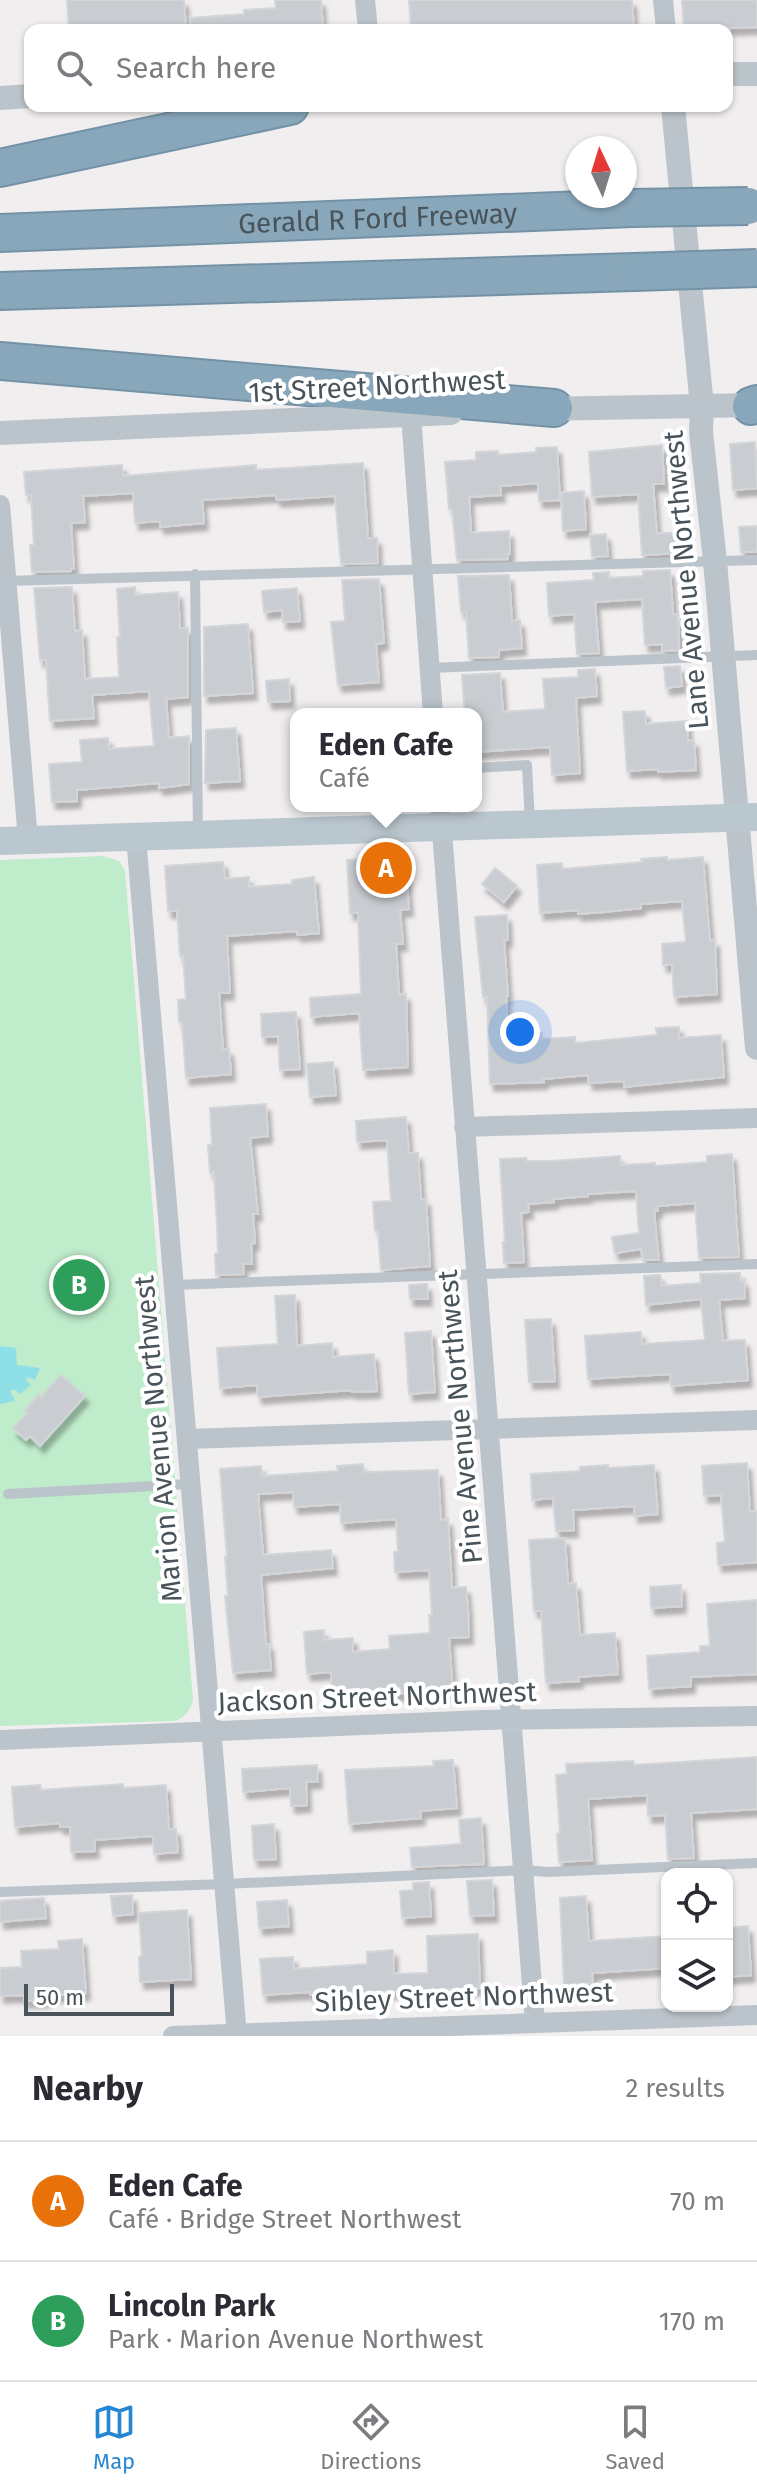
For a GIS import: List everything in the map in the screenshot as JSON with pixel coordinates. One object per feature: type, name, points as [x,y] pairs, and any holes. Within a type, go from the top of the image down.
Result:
[{"type":"highway","points":[[0,168],[266,112]]},
{"type":"highway","name":"Gerald R Ford Freeway","points":[[0,233],[753,206]]},
{"type":"highway","points":[[0,291],[757,268]]},
{"type":"highway","points":[[0,361],[554,408]]},
{"type":"main road","points":[[14,840],[198,834],[441,817],[530,825],[747,817]]},
{"type":"street","points":[[365,0],[367,24]]},
{"type":"street","points":[[663,0],[665,24]]},
{"type":"street","points":[[733,74],[757,74]]},
{"type":"street","points":[[0,98],[24,96]]},
{"type":"street","name":"Lane Avenue Northwest","points":[[674,112],[723,656],[747,817],[757,1048]]},
{"type":"street","name":"1st Street Northwest","points":[[0,433],[554,408],[755,405]]},
{"type":"street","points":[[411,415],[433,708]]},
{"type":"street","points":[[0,505],[13,711],[14,840]]},
{"type":"street","name":"Pine Avenue Northwest","points":[[441,817],[535,2023]]},
{"type":"street","name":"Marion Avenue Northwest","points":[[136,837],[237,2035]]},
{"type":"street","points":[[464,1127],[757,1118]]},
{"type":"street","points":[[187,1439],[757,1420]]},
{"type":"street","name":"Jackson Street Northwest","points":[[0,1740],[512,1720],[757,1716]]},
{"type":"street","name":"Sibley Street Northwest","points":[[173,2036],[757,2015]]},
{"type":"lane","points":[[6,581],[757,560]]},
{"type":"lane","points":[[195,574],[198,834]]},
{"type":"lane","points":[[430,668],[757,655]]},
{"type":"lane","points":[[482,768],[527,765],[530,825]]},
{"type":"lane","points":[[174,1285],[757,1264]]},
{"type":"lane","points":[[8,1494],[190,1484]]},
{"type":"lane","points":[[0,1892],[757,1863]]},
{"type":"green space","points":[[103,856],[119,861],[125,871],[193,1700],[186,1714],[174,1721],[0,1726],[0,860]]},
{"type":"water","points":[[0,1346],[16,1348],[17,1365],[40,1368],[35,1380],[28,1377],[26,1380],[31,1385],[20,1394],[14,1389],[10,1391],[15,1401],[0,1404]]},
{"type":"building","points":[[67,0],[184,0],[186,24],[69,24]]},
{"type":"building","points":[[275,0],[321,0],[323,24],[190,24],[190,18],[276,8]]},
{"type":"building","points":[[409,0],[632,0],[634,24],[411,24]]},
{"type":"building","points":[[682,0],[757,0],[757,27],[684,24]]},
{"type":"building","points":[[755,442],[757,488],[733,490],[730,444]]},
{"type":"building","points":[[662,445],[664,484],[653,484],[657,534],[681,532],[682,553],[642,555],[638,494],[592,497],[589,452]]},
{"type":"building","points":[[557,447],[560,500],[539,501],[538,483],[500,486],[501,495],[469,497],[471,533],[509,531],[508,559],[457,560],[445,462],[476,460],[476,452],[498,451],[498,455]]},
{"type":"building","points":[[363,463],[368,538],[377,538],[378,563],[341,564],[335,496],[277,500],[276,495],[202,500],[204,523],[160,527],[160,521],[135,523],[133,493],[83,496],[85,522],[71,523],[74,569],[32,572],[31,495],[26,495],[24,472],[122,465],[123,476],[256,465],[256,470]]},
{"type":"building","points":[[584,491],[586,529],[563,531],[561,493]]},
{"type":"building","points":[[757,526],[757,552],[741,552],[739,527]]},
{"type":"building","points":[[606,534],[608,556],[592,557],[590,535]]},
{"type":"building","points":[[670,570],[673,614],[678,614],[679,650],[662,651],[662,644],[645,645],[642,599],[595,602],[599,653],[577,654],[574,614],[549,616],[547,583],[594,580],[593,573],[609,572],[609,578],[643,576],[643,571]]},
{"type":"building","points":[[509,575],[512,621],[520,620],[522,648],[499,650],[499,657],[469,658],[466,612],[461,612],[458,576]]},
{"type":"building","points":[[379,579],[384,643],[376,644],[379,682],[338,685],[331,622],[345,621],[342,580]]},
{"type":"building","points":[[72,587],[75,631],[82,630],[85,679],[119,677],[117,589],[135,587],[135,595],[178,592],[180,628],[188,628],[188,697],[166,699],[169,738],[189,736],[189,784],[159,788],[159,783],[77,790],[77,801],[52,802],[49,764],[82,762],[80,740],[108,738],[109,749],[154,746],[149,691],[92,695],[94,718],[50,721],[46,660],[40,660],[34,588]]},
{"type":"building","points":[[297,588],[300,621],[283,622],[282,610],[264,612],[262,591]]},
{"type":"building","points":[[248,624],[253,693],[204,696],[204,627]]},
{"type":"building","points":[[680,666],[682,686],[666,688],[664,667]]},
{"type":"building","points":[[595,669],[597,696],[576,698],[580,773],[552,775],[550,747],[482,752],[482,708],[465,708],[462,675],[500,673],[503,712],[545,709],[543,679],[578,677],[578,670]]},
{"type":"building","points":[[289,679],[290,701],[268,702],[266,681]]},
{"type":"building","points":[[645,711],[646,724],[687,721],[688,741],[694,740],[696,770],[627,771],[623,712]]},
{"type":"building","points":[[236,728],[240,781],[205,783],[206,730]]},
{"type":"building","points":[[405,856],[409,909],[400,910],[403,944],[396,944],[399,995],[406,994],[408,1067],[363,1070],[359,1013],[311,1017],[310,998],[361,994],[358,913],[350,913],[347,860]]},
{"type":"building","points":[[667,857],[667,860],[703,857],[710,941],[715,940],[717,994],[674,997],[672,964],[663,965],[662,944],[686,942],[682,901],[641,904],[641,908],[604,912],[578,914],[578,910],[540,913],[537,865],[562,863],[562,869]]},
{"type":"building","points":[[223,862],[225,879],[249,877],[249,887],[292,884],[292,880],[314,877],[319,933],[297,935],[297,931],[227,936],[230,993],[219,993],[223,1049],[229,1049],[231,1074],[186,1078],[178,1000],[186,999],[183,956],[180,956],[177,911],[168,911],[165,866]]},
{"type":"building","points":[[495,868],[517,886],[504,902],[482,884]]},
{"type":"building","points":[[507,915],[508,940],[504,940],[508,1035],[542,1033],[542,1039],[575,1037],[575,1043],[657,1035],[656,1028],[679,1027],[679,1038],[721,1035],[724,1077],[624,1087],[624,1081],[589,1083],[588,1075],[543,1079],[544,1082],[490,1084],[487,997],[483,997],[475,917]]},
{"type":"building","points":[[296,1012],[300,1069],[280,1070],[278,1036],[262,1037],[261,1014]]},
{"type":"building","points":[[333,1062],[336,1095],[310,1097],[307,1064]]},
{"type":"building","points":[[266,1104],[268,1136],[250,1138],[258,1214],[253,1214],[255,1243],[251,1244],[252,1264],[243,1264],[244,1274],[216,1275],[215,1254],[218,1253],[214,1172],[210,1173],[208,1145],[212,1145],[210,1108]]},
{"type":"building","points":[[406,1117],[409,1153],[418,1153],[421,1199],[426,1199],[430,1266],[381,1270],[373,1202],[391,1201],[387,1140],[357,1142],[356,1121]]},
{"type":"building","points":[[732,1154],[739,1257],[699,1258],[695,1203],[658,1206],[658,1211],[654,1211],[659,1260],[643,1260],[641,1249],[615,1253],[612,1237],[639,1233],[636,1191],[588,1194],[528,1204],[529,1212],[521,1213],[524,1262],[504,1263],[500,1159],[551,1161],[620,1156],[621,1165],[655,1163],[655,1166],[707,1162],[707,1156]]},
{"type":"building","points":[[740,1273],[740,1281],[744,1280],[745,1298],[719,1300],[723,1341],[745,1340],[748,1380],[671,1386],[670,1374],[588,1379],[585,1336],[641,1332],[642,1344],[705,1340],[701,1299],[646,1305],[644,1276],[660,1275],[662,1286],[701,1283],[700,1274]]},
{"type":"building","points":[[427,1284],[428,1299],[410,1299],[409,1285]]},
{"type":"building","points":[[295,1295],[297,1346],[332,1343],[333,1357],[374,1354],[377,1391],[258,1397],[257,1385],[220,1388],[217,1348],[278,1344],[275,1296]]},
{"type":"building","points":[[551,1319],[555,1381],[529,1382],[525,1320]]},
{"type":"building","points":[[431,1331],[435,1392],[409,1394],[405,1333]]},
{"type":"building","points":[[61,1375],[85,1396],[40,1446],[30,1436],[26,1440],[13,1429],[39,1394],[41,1397]]},
{"type":"building","points":[[747,1463],[750,1512],[757,1511],[757,1562],[718,1565],[717,1543],[725,1542],[721,1495],[704,1496],[702,1466]]},
{"type":"building","points":[[363,1464],[364,1472],[438,1470],[441,1520],[448,1519],[452,1588],[466,1587],[468,1609],[469,1637],[449,1638],[453,1693],[429,1695],[428,1691],[393,1694],[393,1690],[332,1693],[331,1672],[307,1674],[304,1632],[324,1630],[324,1640],[353,1638],[353,1652],[390,1649],[389,1636],[430,1633],[429,1570],[395,1572],[394,1552],[398,1552],[396,1519],[341,1523],[340,1504],[294,1507],[293,1492],[258,1494],[263,1555],[331,1550],[333,1568],[261,1575],[271,1670],[233,1673],[225,1596],[228,1596],[227,1557],[220,1469],[261,1466],[262,1476],[338,1471],[337,1466]]},
{"type":"building","points":[[608,1465],[608,1468],[654,1465],[658,1514],[634,1516],[634,1506],[573,1510],[574,1530],[556,1531],[553,1498],[532,1500],[531,1474],[580,1471],[580,1467]]},
{"type":"building","points":[[565,1538],[568,1584],[576,1583],[580,1635],[615,1633],[618,1674],[546,1683],[541,1611],[534,1611],[529,1540]]},
{"type":"building","points":[[681,1585],[682,1606],[651,1608],[650,1587]]},
{"type":"building","points":[[757,1600],[757,1674],[691,1677],[691,1686],[649,1689],[647,1656],[700,1652],[700,1646],[710,1646],[707,1604]]},
{"type":"building","points":[[757,1757],[757,1809],[691,1813],[694,1858],[668,1859],[665,1815],[648,1816],[647,1795],[588,1799],[592,1860],[559,1862],[556,1775],[567,1774],[566,1764],[633,1761],[634,1765]]},
{"type":"building","points":[[453,1760],[457,1808],[420,1811],[421,1818],[349,1824],[345,1770],[434,1766],[433,1761]]},
{"type":"building","points":[[317,1765],[318,1781],[306,1782],[307,1805],[291,1806],[290,1788],[243,1792],[242,1769]]},
{"type":"building","points":[[123,1784],[123,1788],[166,1785],[169,1829],[176,1829],[178,1852],[154,1854],[153,1836],[94,1840],[95,1851],[71,1852],[70,1827],[60,1827],[60,1823],[15,1827],[12,1787],[40,1785],[41,1790]]},
{"type":"building","points":[[481,1818],[484,1864],[412,1867],[410,1848],[461,1844],[459,1820]]},
{"type":"building","points":[[274,1824],[276,1859],[254,1860],[252,1826]]},
{"type":"building","points":[[492,1880],[494,1915],[470,1916],[467,1881]]},
{"type":"building","points":[[429,1882],[431,1916],[402,1918],[400,1891],[413,1890],[413,1883]]},
{"type":"building","points":[[132,1895],[133,1914],[113,1916],[111,1896]]},
{"type":"building","points":[[586,1896],[589,1941],[661,1936],[661,1968],[592,1973],[593,1983],[564,1985],[560,1898]]},
{"type":"building","points":[[44,1898],[46,1918],[0,1922],[0,1901]]},
{"type":"building","points":[[287,1900],[289,1926],[259,1928],[257,1902]]},
{"type":"building","points":[[187,1910],[191,1979],[140,1982],[139,1913]]},
{"type":"building","points":[[748,1926],[751,1975],[733,1976],[733,1927]]},
{"type":"building","points":[[478,1934],[480,1988],[263,1995],[260,1959],[293,1957],[294,1969],[367,1964],[367,1952],[393,1950],[394,1974],[428,1973],[427,1936]]},
{"type":"building","points":[[82,1939],[86,1993],[24,2001],[24,1995],[0,1996],[0,1968],[22,1967],[21,1951],[59,1949],[58,1941]]},
{"type":"place","name":"Eden Cafe","points":[[386,868]]},
{"type":"place","name":"Lincoln Park","points":[[79,1285]]}]
